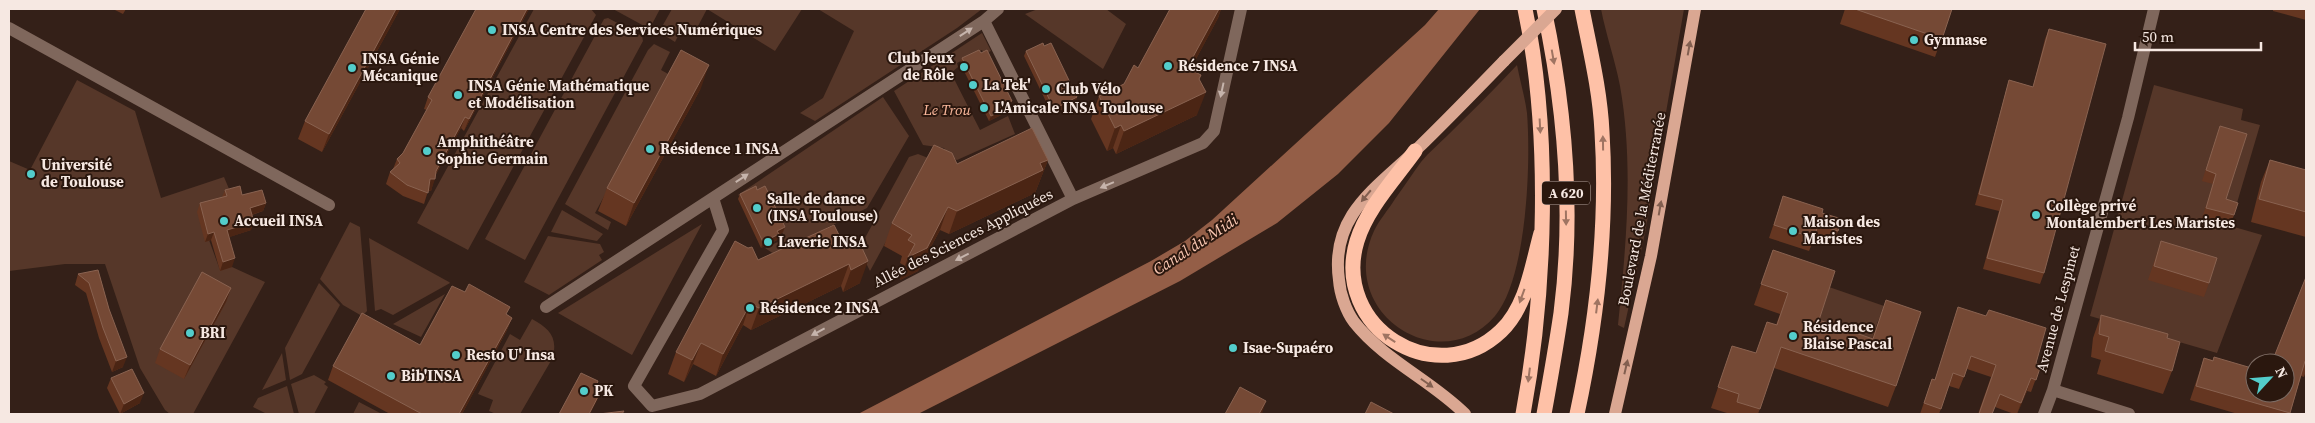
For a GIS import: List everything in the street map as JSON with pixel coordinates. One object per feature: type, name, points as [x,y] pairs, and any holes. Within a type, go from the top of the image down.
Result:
[{"type":"highway","points":[[1523,414],[1535,325],[1541,233],[1542,169],[1537,85],[1525,9]]},
{"type":"highway","name":"A 620","points":[[1544,9],[1560,92],[1565,157],[1566,235],[1561,312],[1544,414]]},
{"type":"highway","name":"A 620","points":[[1577,414],[1597,304],[1604,218],[1602,131],[1596,77],[1582,9]]},
{"type":"highway","points":[[1415,151],[1366,218],[1357,241],[1353,265],[1355,289],[1364,311],[1379,332],[1400,345],[1421,354],[1442,355],[1464,352],[1484,343],[1501,331],[1513,316],[1522,300],[1541,233]]},
{"type":"highway","points":[[1583,388],[1586,414]]},
{"type":"main road","points":[[1465,414],[1450,399],[1385,354],[1353,320],[1340,293],[1337,266],[1339,242],[1351,215],[1377,184],[1415,151],[1556,9]]},
{"type":"main road","name":"Boulevard de la Méditerranée","points":[[1615,414],[1651,256],[1695,9]]},
{"type":"street","points":[[546,308],[984,21],[998,9]]},
{"type":"street","name":"Allée des Sciences Appliquées","points":[[712,198],[723,230],[634,386],[652,406],[700,394],[1073,199],[1203,143],[1214,131],[1241,9]]},
{"type":"street","name":"Avenue de Lespinet","points":[[2044,414],[2053,390],[2128,118],[2154,9]]},
{"type":"street","name":"Allée des Sciences Appliquées","points":[[984,21],[1073,199]]},
{"type":"street","points":[[9,28],[329,205]]},
{"type":"street","points":[[2053,390],[2128,414]]},
{"type":"green space","points":[[534,9],[591,9],[596,15],[468,250],[417,223]]},
{"type":"green space","points":[[613,9],[660,9],[651,26],[646,27]]},
{"type":"green space","points":[[672,9],[707,9],[697,28],[685,22],[675,42],[659,32]]},
{"type":"green space","points":[[707,9],[802,9],[775,51]]},
{"type":"green space","points":[[818,9],[982,9],[957,28],[815,121],[800,113],[823,98],[854,31]]},
{"type":"green space","points":[[1038,9],[1106,9],[1126,24],[1103,69],[1025,14]]},
{"type":"green space","points":[[1601,9],[1684,9],[1645,233],[1624,328],[1618,325],[1626,235],[1627,146],[1620,86]]},
{"type":"green space","points":[[608,18],[642,36],[643,41],[525,260],[485,239],[604,19]]},
{"type":"green space","name":"Le Trou","points":[[982,33],[991,51],[984,54],[982,50],[957,63],[958,67],[951,73],[980,130],[1008,116],[1015,134],[957,160],[950,157],[944,148],[923,145],[894,91]]},
{"type":"green space","points":[[654,44],[670,52],[661,70],[670,75],[595,213],[611,222],[608,230],[565,204],[648,50]]},
{"type":"green space","points":[[1517,65],[1527,113],[1528,160],[1524,219],[1514,275],[1506,298],[1495,316],[1472,334],[1448,341],[1423,339],[1400,328],[1381,311],[1369,288],[1366,261],[1374,231],[1424,158]]},
{"type":"green space","points":[[77,80],[135,111],[161,198],[224,177],[232,196],[209,240],[220,270],[232,267],[265,282],[193,414],[170,414],[165,410],[140,368],[105,264],[65,264],[9,271],[9,161],[30,170]]},
{"type":"green space","points":[[2154,85],[2243,109],[2241,120],[2260,125],[2234,213],[2203,218],[2262,235],[2217,353],[2090,316]]},
{"type":"green space","points":[[883,97],[909,136],[867,208],[774,254],[765,248],[780,241],[779,236],[783,234],[776,217],[738,195]]},
{"type":"green space","points":[[918,154],[946,165],[926,168],[870,271],[859,249],[909,157]]},
{"type":"green space","points":[[562,210],[603,234],[597,241],[551,232]]},
{"type":"green space","points":[[350,222],[360,227],[367,311],[362,316],[343,305],[320,279]]},
{"type":"green space","points":[[702,224],[632,355],[558,313]]},
{"type":"green space","points":[[548,236],[600,244],[604,252],[599,255],[602,260],[549,295],[524,282]]},
{"type":"green space","points":[[369,238],[450,283],[393,315],[381,309],[375,311]]},
{"type":"green space","points":[[319,283],[340,305],[302,374],[290,380],[285,348]]},
{"type":"green space","points":[[1829,287],[1887,307],[1878,321],[1865,360],[1811,341]]},
{"type":"green space","points":[[445,294],[421,337],[393,324]]},
{"type":"green space","points":[[532,319],[551,334],[554,345],[552,359],[520,414],[496,414],[489,411],[493,400],[478,394],[510,334],[520,340]]},
{"type":"green space","points":[[282,353],[286,380],[262,390]]},
{"type":"green space","points":[[314,375],[326,382],[324,384],[328,387],[314,414],[299,414],[291,384]]},
{"type":"green space","points":[[287,386],[294,414],[267,414],[253,407],[258,398]]},
{"type":"green space","points":[[359,402],[382,414],[353,414]]},
{"type":"water","name":"Canal du Midi","points":[[1439,9],[1480,9],[1389,123],[1338,174],[1277,223],[1180,281],[918,414],[858,414],[1151,261],[1185,241],[1212,220],[1425,25]]},
{"type":"building","name":"INSA Génie Mécanique","points":[[366,9],[396,9],[329,134],[305,121]]},
{"type":"building","points":[[476,9],[527,9],[469,119],[465,117],[436,171],[435,179],[430,179],[428,193],[407,185],[390,172],[400,163],[397,159],[403,153],[432,100],[428,97]]},
{"type":"building","name":"Résidence 7 INSA","points":[[1170,9],[1219,9],[1187,68],[1201,75],[1199,79],[1206,92],[1124,131],[1121,125],[1115,128],[1099,96],[1124,84],[1134,65],[1138,68]]},
{"type":"building","points":[[1855,9],[1952,9],[1942,39]]},
{"type":"building","points":[[2049,29],[2106,44],[2044,273],[1987,258],[2003,200],[1979,194],[2009,80],[2033,87]]},
{"type":"building","points":[[1043,43],[1044,46],[1051,43],[1077,97],[1054,109],[1026,51]]},
{"type":"building","name":"Résidence 1 INSA","points":[[681,50],[709,65],[634,203],[607,188]]},
{"type":"building","points":[[979,50],[981,53],[987,50],[1012,101],[1005,104],[1007,108],[991,116],[962,58]]},
{"type":"building","points":[[2220,126],[2247,134],[2226,199],[2238,203],[2234,215],[2206,208],[2216,174],[2206,170]]},
{"type":"building","points":[[1032,128],[1048,160],[1040,163],[1043,170],[957,211],[948,207],[927,248],[908,257],[915,244],[908,240],[912,235],[892,223],[934,145],[952,153],[957,164]]},
{"type":"building","points":[[2270,160],[2306,170],[2306,212],[2259,199]]},
{"type":"building","points":[[240,186],[242,195],[262,190],[266,203],[250,208],[254,222],[227,230],[235,258],[223,262],[214,232],[208,234],[200,203],[227,196],[225,190]]},
{"type":"building","points":[[756,186],[757,190],[765,186],[785,227],[777,231],[779,234],[763,242],[740,194]]},
{"type":"building","points":[[1783,196],[1823,209],[1822,213],[1842,219],[1838,231],[1818,225],[1814,238],[1774,225]]},
{"type":"building","name":"Résidence 2 INSA","points":[[834,225],[842,241],[856,235],[868,261],[851,270],[849,264],[759,308],[750,304],[723,354],[701,343],[692,360],[676,352],[735,241],[748,248],[752,247],[758,260]]},
{"type":"building","points":[[2161,241],[2217,258],[2209,283],[2154,266]]},
{"type":"building","points":[[1773,250],[1835,271],[1819,320],[1873,339],[1886,300],[1921,312],[1896,386],[1781,347],[1760,409],[1737,402],[1739,394],[1718,387],[1732,346],[1756,353],[1767,322],[1777,325],[1788,293],[1761,284]]},
{"type":"building","points":[[98,270],[109,309],[127,357],[116,361],[89,283],[78,274]]},
{"type":"building","name":"BRI","points":[[202,272],[231,288],[190,365],[160,349]]},
{"type":"building","points":[[2306,277],[2306,361],[2295,396],[2295,353],[2276,353]]},
{"type":"building","name":"Resto U' Insa","points":[[469,284],[510,307],[506,314],[512,318],[459,414],[422,414],[333,366],[362,313],[420,345],[452,286],[465,292]]},
{"type":"building","points":[[1958,307],[1986,316],[1989,310],[2046,328],[2036,363],[2041,365],[2036,380],[2031,378],[2021,403],[2000,394],[1992,414],[1979,414],[1996,365],[1971,356],[1964,377],[1953,373],[1941,409],[1924,403],[1932,379],[1935,380]]},
{"type":"building","points":[[2101,315],[2168,334],[2167,338],[2180,342],[2172,371],[2105,351],[2109,337],[2099,334]]},
{"type":"building","points":[[2214,357],[2245,366],[2245,400],[2196,386],[2204,358],[2213,361]]},
{"type":"building","points":[[132,369],[144,393],[124,404],[111,378]]},
{"type":"building","points":[[581,373],[598,381],[596,386],[602,389],[589,414],[559,414]]},
{"type":"building","points":[[1240,387],[1266,401],[1259,414],[1225,414]]},
{"type":"building","points":[[1371,402],[1394,414],[1365,414]]},
{"type":"building","points":[[2255,403],[2293,403],[2290,413]]},
{"type":"building","points":[[624,411],[622,414],[599,414]]},
{"type":"place","name":"INSA Centre des Services Numériques","points":[[492,30]]},
{"type":"place","name":"Gymnase","points":[[1914,40]]},
{"type":"place","name":"Résidence 7 INSA","points":[[1168,66]]},
{"type":"place","name":"Club Jeux de Rôle","points":[[964,67]]},
{"type":"place","name":"INSA Génie Mécanique","points":[[352,68]]},
{"type":"place","name":"La Tek'","points":[[973,85]]},
{"type":"place","name":"Club Vélo","points":[[1046,89]]},
{"type":"place","name":"INSA Génie Mathématique et Modélisation","points":[[458,95]]},
{"type":"place","name":"L'Amicale INSA Toulouse","points":[[984,108]]},
{"type":"place","name":"Résidence 1 INSA","points":[[650,149]]},
{"type":"place","name":"Amphithéâtre Sophie Germain","points":[[427,151]]},
{"type":"place","name":"Université de Toulouse","points":[[31,174]]},
{"type":"place","name":"Salle de dance (INSA Toulouse)","points":[[757,208]]},
{"type":"place","name":"Collège privé Montalembert Les Maristes","points":[[2036,215]]},
{"type":"place","name":"Accueil INSA","points":[[224,221]]},
{"type":"place","name":"Maison des Maristes","points":[[1793,231]]},
{"type":"place","name":"Laverie INSA","points":[[768,242]]},
{"type":"place","name":"Résidence 2 INSA","points":[[750,308]]},
{"type":"place","name":"BRI","points":[[190,333]]},
{"type":"place","name":"Résidence Blaise Pascal","points":[[1793,336]]},
{"type":"place","name":"Isae-Supaéro","points":[[1233,348]]},
{"type":"place","name":"Resto U' Insa","points":[[456,355]]},
{"type":"place","name":"Bib'INSA","points":[[391,376]]},
{"type":"place","name":"PK","points":[[584,391]]}]
